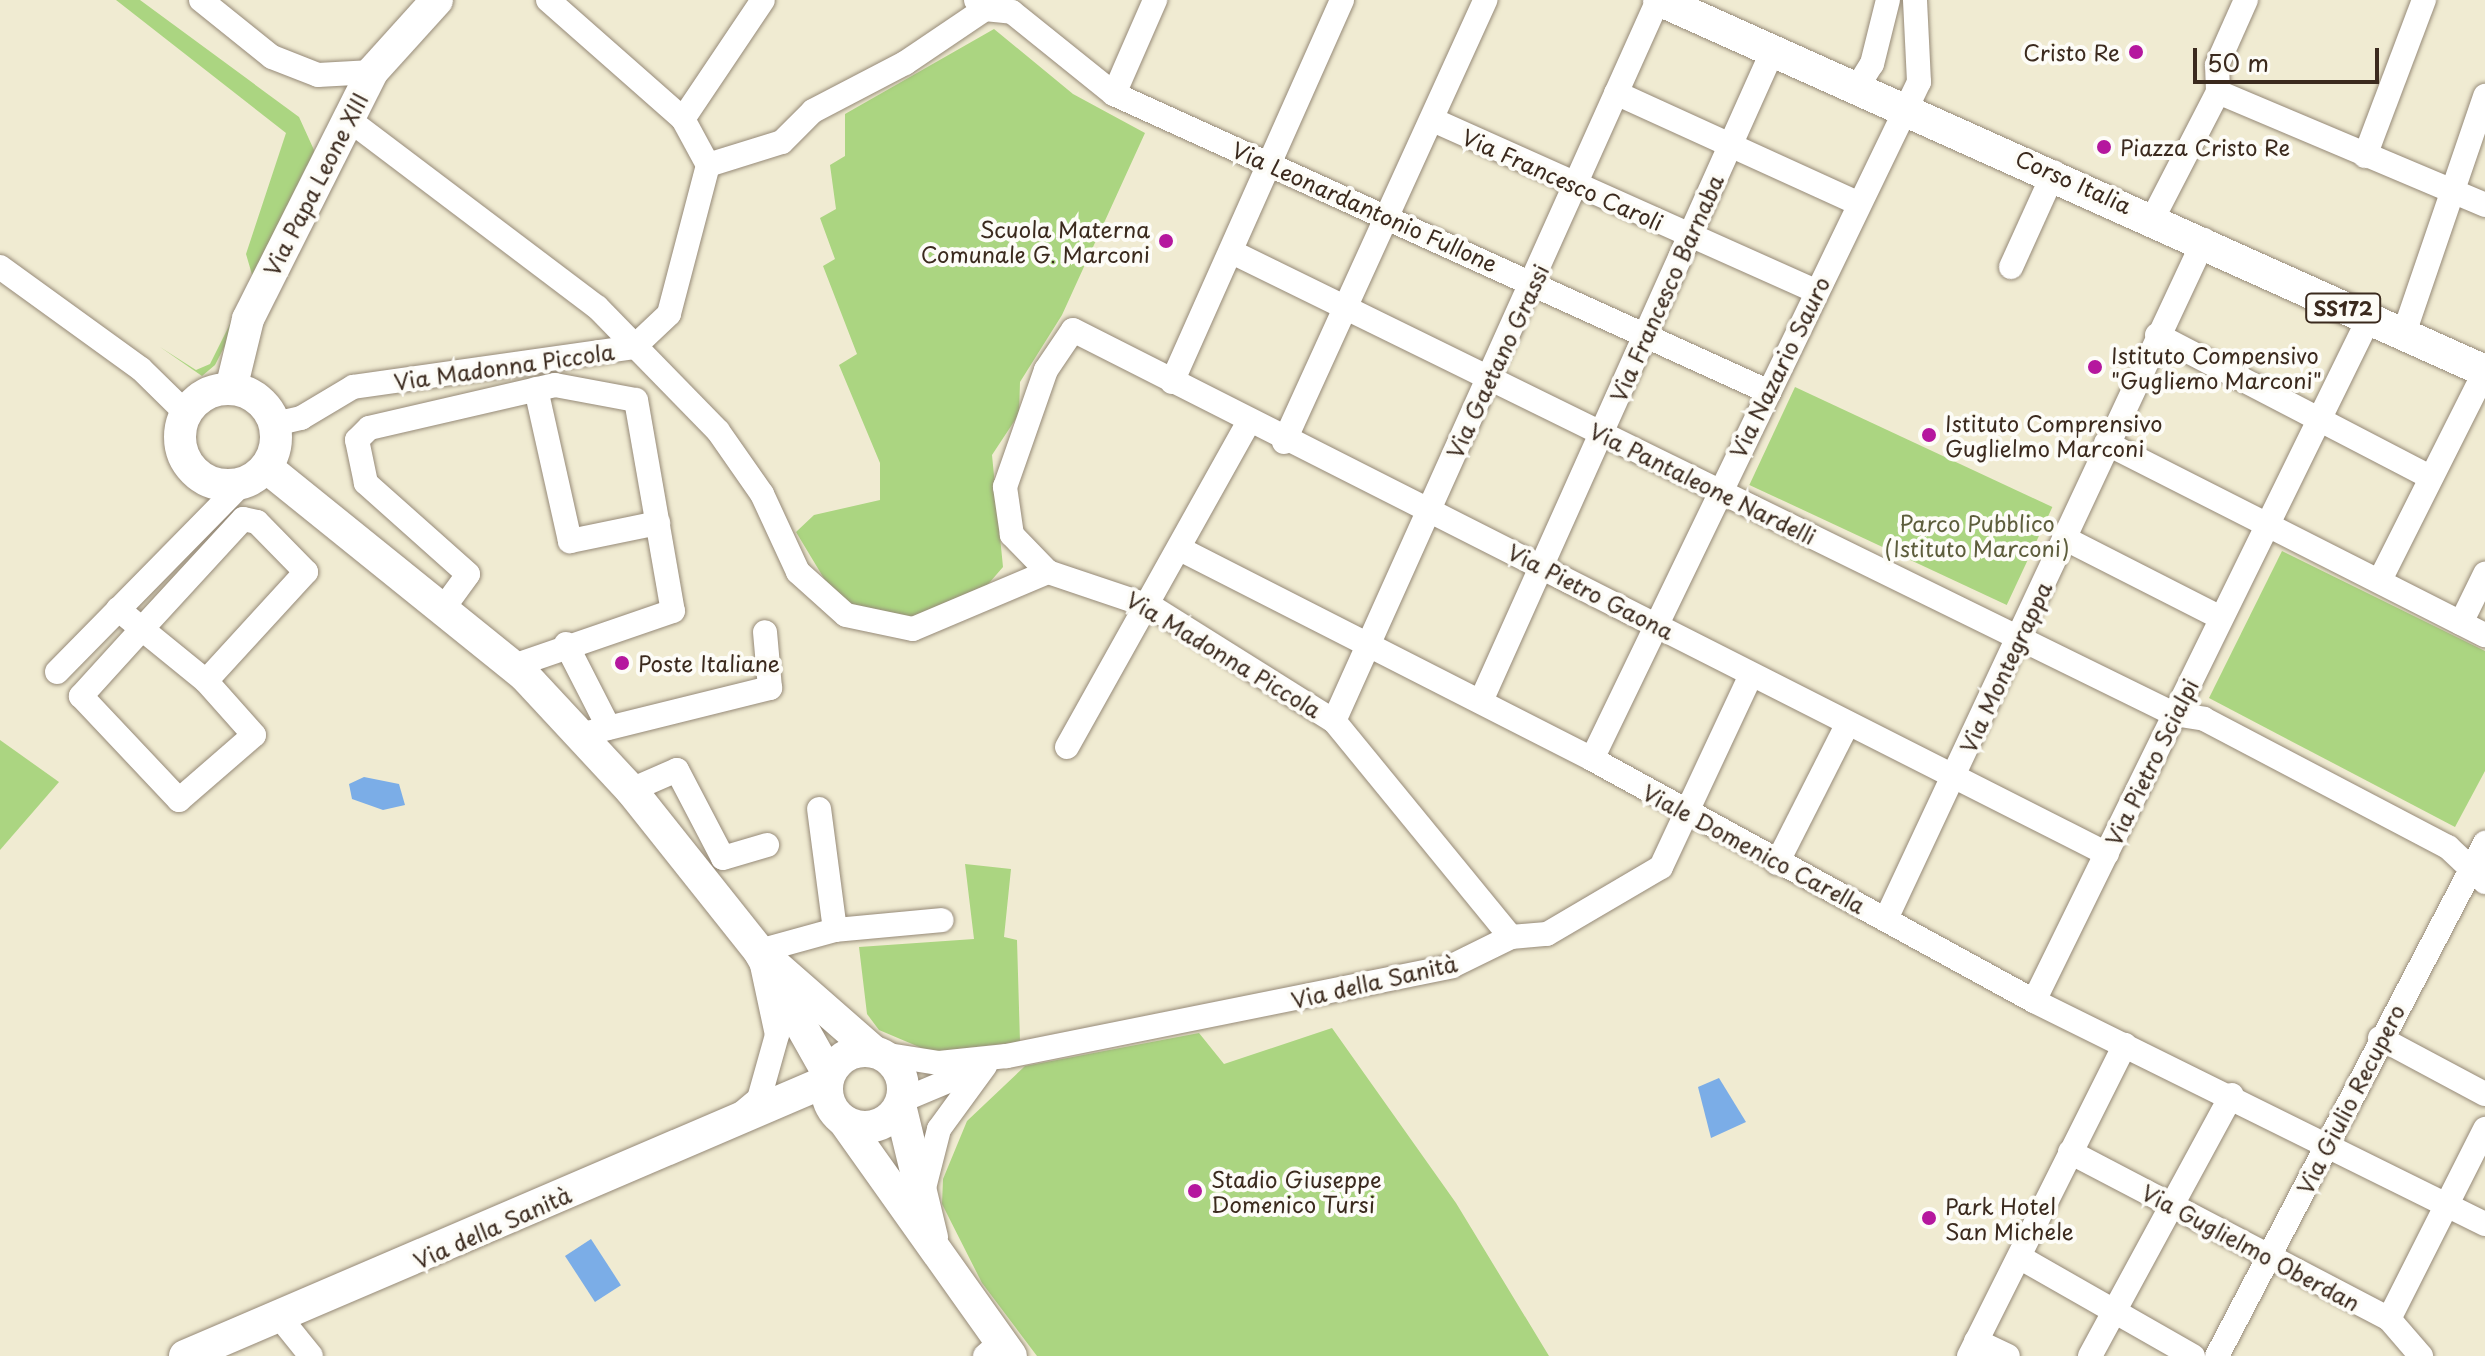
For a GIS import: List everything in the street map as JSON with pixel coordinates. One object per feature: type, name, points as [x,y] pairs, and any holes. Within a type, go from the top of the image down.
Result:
[{"type":"main road","name":"Via Papa Leone XIII","points":[[231,389],[248,319],[372,72],[437,0]]},
{"type":"main road","name":"Corso Italia","points":[[1659,0],[2154,216],[2368,320],[2485,371]]},
{"type":"main road","points":[[254,475],[275,424],[259,399],[231,389],[213,391],[186,413],[180,445],[191,467],[210,482],[254,475],[445,606],[513,666],[595,731],[631,790],[759,951],[828,1078],[841,1119],[935,1252],[999,1351]]},
{"type":"main road","points":[[759,951],[898,1069],[902,1102],[935,1252]]},
{"type":"main road","points":[[828,1078],[847,1055],[878,1052]]},
{"type":"main road","name":"Via della Sanità","points":[[185,1356],[282,1320],[828,1078]]},
{"type":"main road","points":[[841,1119],[877,1126],[902,1102]]},
{"type":"main road","name":"Via della Sanità","points":[[702,1134],[780,1114],[841,1119]]},
{"type":"street","points":[[201,0],[272,57],[318,75],[372,72]]},
{"type":"street","points":[[348,119],[597,307],[634,347],[669,314],[708,165],[683,119],[548,0]]},
{"type":"street","points":[[683,119],[763,0]]},
{"type":"street","points":[[1114,94],[1155,0]]},
{"type":"street","points":[[1172,382],[1342,0]]},
{"type":"street","points":[[1284,442],[1390,217],[1485,0]]},
{"type":"street","name":"Via Gaetano Grassi","points":[[1334,721],[1659,0]]},
{"type":"street","points":[[1858,86],[1872,64],[1888,0]]},
{"type":"street","name":"Via Nazario Sauro","points":[[1592,759],[1923,67],[1915,0]]},
{"type":"street","points":[[2154,216],[2218,92],[2217,65],[2246,0]]},
{"type":"street","points":[[2365,156],[2424,0]]},
{"type":"street","points":[[708,165],[782,142],[813,111],[905,63],[981,4]]},
{"type":"street","name":"Via Leonardantonio Fullone","points":[[981,4],[1015,6],[1114,94],[1271,161],[1769,392]]},
{"type":"street","name":"Via Francesco Barnaba","points":[[1481,701],[1773,50]]},
{"type":"street","points":[[2218,92],[2485,205]]},
{"type":"street","points":[[1616,93],[1857,203]]},
{"type":"street","points":[[2403,336],[2485,96]]},
{"type":"street","name":"Via Francesco Caroli","points":[[1442,124],[1574,187],[1816,291]]},
{"type":"street","points":[[2011,267],[2054,172]]},
{"type":"street","name":"Via Montegrappa","points":[[1886,919],[1955,777],[2106,443],[2204,240]]},
{"type":"street","name":"Via Pantaleone Nardelli","points":[[1232,252],[1487,380],[2174,714],[2204,719],[2448,847],[2477,878]]},
{"type":"street","points":[[0,267],[141,369],[186,413]]},
{"type":"street","name":"Via Pietro Scialpi","points":[[2034,1001],[2368,320]]},
{"type":"street","name":"Via Pietro Gaona","points":[[1048,572],[1012,535],[1005,487],[1046,370],[1073,330],[1284,442],[1542,565],[1847,725],[2107,854]]},
{"type":"street","points":[[2157,335],[2430,477]]},
{"type":"street","name":"Via Madonna Piccola","points":[[275,424],[301,418],[353,387],[634,347],[718,431],[762,494],[798,572],[846,615],[913,629],[1048,572],[1152,607],[1334,721],[1511,937]]},
{"type":"street","points":[[2380,580],[2485,371]]},
{"type":"street","points":[[445,606],[468,574],[366,483],[357,440],[369,428],[555,385],[636,400],[673,611],[566,644],[513,666]]},
{"type":"street","points":[[536,389],[570,541],[658,523]]},
{"type":"street","points":[[1067,747],[1152,607],[1248,423]]},
{"type":"street","points":[[2106,443],[2485,635]]},
{"type":"street","points":[[57,672],[254,475]]},
{"type":"street","points":[[118,609],[142,629],[206,681],[254,735],[179,800],[81,696],[142,629],[243,519],[257,522],[306,572],[206,681]]},
{"type":"street","points":[[2064,538],[2221,618]]},
{"type":"street","name":"Viale Domenico Carella","points":[[1182,550],[1592,759],[2034,1001],[2329,1141],[2485,1224]]},
{"type":"street","points":[[2461,623],[2485,574]]},
{"type":"street","points":[[566,644],[595,731],[770,688],[765,632]]},
{"type":"street","name":"Via della Sanità","points":[[878,1052],[939,1063],[996,1061],[1452,966],[1511,937],[1547,934],[1661,867],[1684,811],[1751,675]]},
{"type":"street","points":[[1777,863],[1847,725]]},
{"type":"street","points":[[631,790],[677,770],[723,858],[767,845]]},
{"type":"street","points":[[819,809],[835,930]]},
{"type":"street","name":"Via Giulio Recupero","points":[[2217,1356],[2380,1038],[2477,878],[2485,843]]},
{"type":"street","points":[[734,1120],[759,1099],[777,1035],[759,951],[835,930],[942,920]]},
{"type":"street","points":[[2380,1038],[2485,1094]]},
{"type":"street","points":[[2008,1356],[1973,1348],[2021,1258],[2070,1152],[2125,1045]]},
{"type":"street","points":[[922,1194],[939,1129],[996,1061]]},
{"type":"street","name":"Via della Sanità","points":[[902,1102],[996,1061]]},
{"type":"street","points":[[2090,1356],[2112,1309],[2232,1095]]},
{"type":"street","points":[[2389,1319],[2485,1129]]},
{"type":"street","name":"Via Guglielmo Oberdan","points":[[2070,1152],[2266,1259],[2389,1319],[2421,1356]]},
{"type":"street","points":[[2021,1258],[2193,1356]]},
{"type":"street","points":[[282,1320],[311,1356]]},
{"type":"green space","points":[[116,0],[140,0],[299,117],[314,150],[314,171],[215,365],[202,376],[160,347],[196,370],[210,364],[253,278],[246,254],[286,133]]},
{"type":"green space","points":[[994,29],[1073,94],[1145,133],[1062,315],[1020,382],[1019,414],[992,455],[1003,567],[971,604],[913,629],[846,615],[796,532],[814,515],[880,500],[880,463],[839,365],[857,354],[823,266],[835,259],[820,218],[836,209],[830,165],[845,156],[845,114]]},
{"type":"green space","name":"Parco Pubblico (Istituto Marconi)","points":[[1795,387],[2052,507],[2007,605],[1749,485]]},
{"type":"green space","points":[[2282,551],[2485,651],[2485,771],[2455,827],[2209,698]]},
{"type":"green space","points":[[0,740],[59,782],[0,850]]},
{"type":"green space","points":[[965,864],[1011,869],[1004,937],[1017,940],[1020,1042],[931,1052],[879,1030],[867,1014],[859,947],[974,939]]},
{"type":"green space","name":"Stadio Giuseppe Domenico Tursi","points":[[1332,1028],[1456,1203],[1549,1356],[1037,1356],[982,1283],[942,1204],[943,1179],[967,1121],[1025,1066],[1199,1033],[1224,1064]]},
{"type":"water","points":[[364,777],[399,784],[405,805],[383,810],[352,799],[349,784]]},
{"type":"water","points":[[1719,1078],[1746,1122],[1711,1138],[1698,1087]]},
{"type":"water","points":[[591,1239],[621,1285],[595,1302],[565,1256]]},
{"type":"place","name":"Cristo Re","points":[[2136,52]]},
{"type":"place","name":"Piazza Cristo Re","points":[[2104,147]]},
{"type":"place","name":"Scuola Materna Comunale G. Marconi","points":[[1166,241]]},
{"type":"place","name":"Istituto Compensivo \"Gugliemo Marconi\"","points":[[2095,367]]},
{"type":"place","name":"Istituto Comprensivo Guglielmo Marconi","points":[[1929,435]]},
{"type":"place","name":"Poste Italiane","points":[[622,663]]},
{"type":"place","name":"Stadio Giuseppe Domenico Tursi","points":[[1195,1191]]},
{"type":"place","name":"Park Hotel San Michele","points":[[1929,1218]]}]
